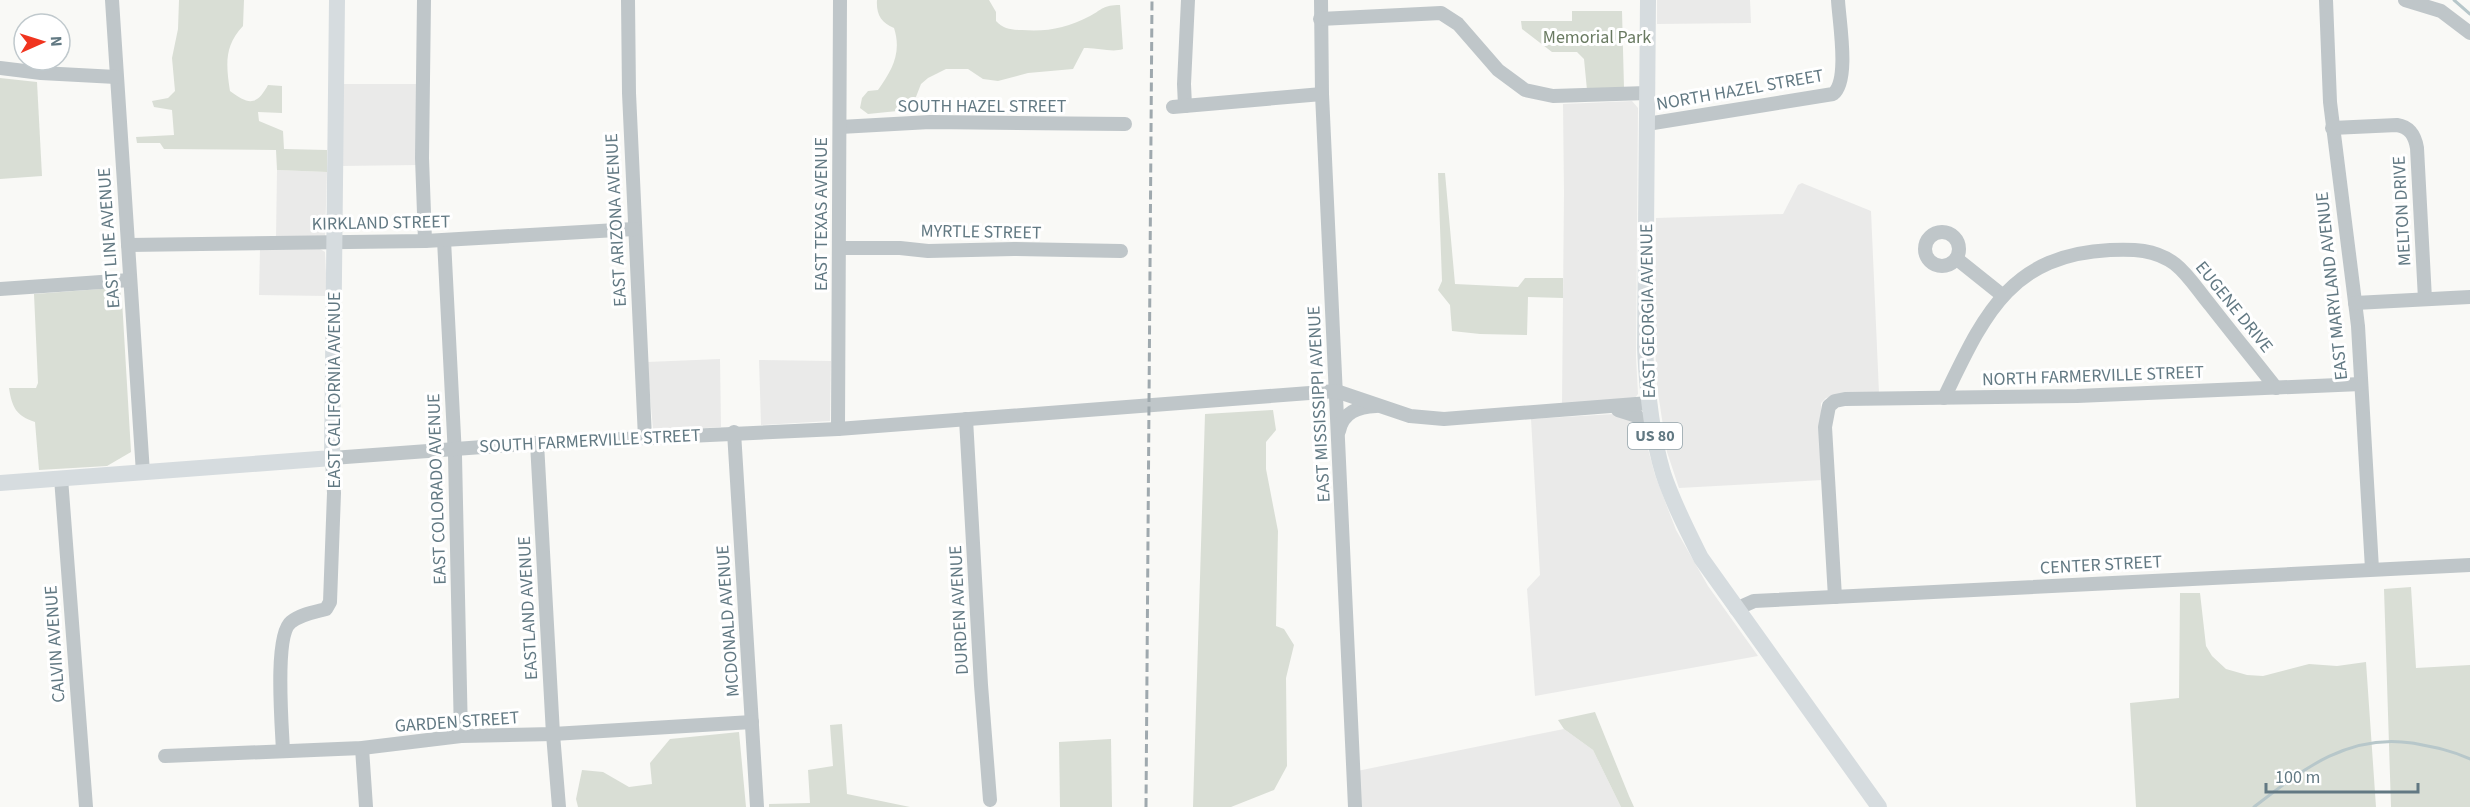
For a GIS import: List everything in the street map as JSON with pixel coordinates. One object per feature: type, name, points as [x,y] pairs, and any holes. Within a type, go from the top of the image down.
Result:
[{"type":"main road","name":"EAST CALIFORNIA AVENUE","points":[[332,458],[337,0]]},
{"type":"main road","name":"EAST GEORGIA AVENUE","points":[[1647,0],[1645,348],[1649,403],[1663,472],[1680,517],[1701,558],[1879,807]]},
{"type":"main road","name":"SOUTH FARMERVILLE STREET","points":[[0,483],[332,458]]},
{"type":"street","name":"EAST LINE AVENUE","points":[[112,0],[143,473]]},
{"type":"street","points":[[424,0],[422,158],[425,241]]},
{"type":"street","name":"EAST ARIZONA AVENUE","points":[[628,0],[634,229],[645,438]]},
{"type":"street","name":"EAST TEXAS AVENUE","points":[[838,429],[840,0]]},
{"type":"street","points":[[1188,0],[1184,84],[1179,107],[1322,94]]},
{"type":"street","name":"EAST MISSISSIPPI AVENUE","points":[[1321,0],[1322,94],[1355,807]]},
{"type":"street","name":"NORTH HAZEL STREET","points":[[1647,124],[1806,99],[1831,94],[1839,89],[1842,69],[1838,0]]},
{"type":"street","name":"EAST MARYLAND AVENUE","points":[[2326,0],[2332,128],[2355,303],[2372,569]]},
{"type":"street","points":[[2405,0],[2441,11],[2470,33]]},
{"type":"street","points":[[1320,19],[1441,13],[1458,24],[1498,70],[1525,90],[1553,96],[1647,93]]},
{"type":"street","points":[[0,69],[116,77]]},
{"type":"street","name":"SOUTH HAZEL STREET","points":[[840,127],[930,122],[1125,124]]},
{"type":"street","name":"MELTON DRIVE","points":[[2332,128],[2397,125],[2406,127],[2414,136],[2417,148],[2424,299]]},
{"type":"street","name":"KIRKLAND STREET","points":[[128,245],[425,241],[634,229]]},
{"type":"street","name":"EAST COLORADO AVENUE","points":[[444,240],[455,449],[461,736]]},
{"type":"street","name":"MYRTLE STREET","points":[[840,248],[900,248],[928,251],[1014,249],[1121,251]]},
{"type":"street","name":"EUGENE DRIVE","points":[[1944,398],[1976,333],[2002,295],[2032,272],[2067,257],[2120,250],[2158,254],[2174,264],[2188,277],[2276,388]]},
{"type":"street","points":[[1957,259],[2002,295]]},
{"type":"street","points":[[0,289],[130,280]]},
{"type":"street","points":[[2355,303],[2470,297]]},
{"type":"street","name":"NORTH FARMERVILLE STREET","points":[[1835,597],[1825,427],[1829,406],[1835,401],[2077,396],[2361,384]]},
{"type":"street","points":[[1336,391],[1410,416],[1444,419],[1649,403]]},
{"type":"street","name":"SOUTH FARMERVILLE STREET","points":[[332,458],[537,443],[734,432],[838,429],[1336,391]]},
{"type":"street","points":[[1338,439],[1341,423],[1349,414],[1357,408],[1380,406]]},
{"type":"street","points":[[1589,408],[1632,413],[1648,428],[1658,449]]},
{"type":"street","name":"DURDEN AVENUE","points":[[966,419],[990,800]]},
{"type":"street","name":"MCDONALD AVENUE","points":[[734,432],[757,807]]},
{"type":"street","name":"EASTLAND AVENUE","points":[[537,443],[553,734],[560,807]]},
{"type":"street","name":"EAST CALIFORNIA AVENUE","points":[[283,751],[281,656],[283,636],[289,623],[301,616],[326,609],[330,602],[334,493],[332,458]]},
{"type":"street","name":"CALVIN AVENUE","points":[[61,478],[86,807]]},
{"type":"street","name":"CENTER STREET","points":[[1736,609],[1754,601],[2470,565]]},
{"type":"street","name":"GARDEN STREET","points":[[165,756],[362,748],[461,736],[553,734],[752,722]]},
{"type":"street","points":[[362,748],[366,807]]},
{"type":"shaded area","points":[[1657,0],[1750,0],[1751,23],[1657,24]]},
{"type":"shaded area","points":[[341,84],[420,84],[418,165],[341,166]]},
{"type":"shaded area","points":[[1632,101],[1638,108],[1636,357],[1638,394],[1634,399],[1562,404],[1563,104]]},
{"type":"shaded area","points":[[277,170],[327,172],[325,236],[276,238]]},
{"type":"shaded area","points":[[1802,183],[1871,211],[1879,393],[1839,395],[1826,398],[1821,403],[1823,480],[1679,488],[1667,452],[1657,386],[1656,218],[1783,214],[1798,185]]},
{"type":"shaded area","points":[[260,249],[320,249],[325,252],[327,296],[259,295]]},
{"type":"shaded area","points":[[720,359],[721,427],[655,431],[647,362]]},
{"type":"shaded area","points":[[759,360],[831,361],[830,421],[761,425]]},
{"type":"shaded area","points":[[1614,414],[1634,420],[1644,434],[1655,475],[1676,530],[1708,586],[1758,656],[1535,696],[1527,589],[1540,575],[1531,419]]},
{"type":"shaded area","points":[[1564,729],[1593,750],[1621,807],[1359,807],[1357,771]]},
{"type":"green space","points":[[179,0],[244,0],[243,26],[229,48],[230,91],[242,99],[251,101],[260,97],[268,85],[282,86],[282,113],[258,112],[259,121],[283,131],[284,149],[327,150],[327,172],[277,170],[276,150],[164,149],[160,143],[137,143],[136,137],[174,135],[172,110],[154,107],[152,101],[168,98],[175,91],[172,58],[178,29]]},
{"type":"green space","points":[[877,0],[989,0],[996,12],[996,21],[1002,26],[1031,30],[1048,30],[1065,26],[1106,7],[1120,5],[1123,49],[1084,48],[1073,69],[1028,73],[998,81],[983,79],[968,69],[946,69],[921,84],[914,102],[907,110],[868,114],[860,108],[862,98],[868,91],[878,90],[883,83],[894,61],[897,45],[894,28],[880,17]]},
{"type":"green space","name":"Memorial Park","points":[[1572,11],[1622,11],[1624,88],[1587,90],[1584,59],[1577,52],[1552,52],[1522,29],[1521,21],[1572,21]]},
{"type":"green space","points":[[0,78],[37,82],[42,176],[0,179]]},
{"type":"green space","points":[[1438,173],[1445,173],[1455,284],[1518,287],[1525,278],[1563,278],[1563,298],[1528,297],[1527,335],[1452,331],[1450,305],[1438,290],[1442,281]]},
{"type":"green space","points":[[114,288],[120,291],[122,300],[131,452],[107,466],[39,470],[35,422],[19,414],[9,388],[36,388],[38,383],[34,294]]},
{"type":"green space","points":[[1273,410],[1276,430],[1266,442],[1266,469],[1278,531],[1276,626],[1284,629],[1294,645],[1286,678],[1287,766],[1274,790],[1231,807],[1193,807],[1205,414]]},
{"type":"green space","points":[[2411,587],[2416,668],[2470,665],[2470,807],[2391,807],[2384,589]]},
{"type":"green space","points":[[2180,593],[2200,593],[2206,646],[2212,656],[2226,669],[2247,675],[2263,676],[2309,664],[2337,666],[2366,662],[2376,807],[2136,807],[2130,703],[2179,698]]},
{"type":"green space","points":[[1595,712],[1634,807],[1621,807],[1593,750],[1564,729],[1558,720]]},
{"type":"green space","points":[[842,724],[847,794],[910,807],[769,807],[769,804],[810,803],[808,770],[833,766],[830,725]]},
{"type":"green space","points":[[739,732],[746,807],[578,807],[576,799],[582,770],[603,772],[629,787],[652,784],[650,763],[670,739]]},
{"type":"green space","points":[[1111,739],[1112,807],[1060,807],[1059,742]]},
{"type":"waterway","points":[[2454,0],[2470,14]]},
{"type":"waterway","points":[[2254,807],[2290,780],[2327,757],[2367,744],[2389,741],[2412,743],[2435,747],[2470,759]]},
{"type":"railway","points":[[1146,807],[1152,0]]}]
